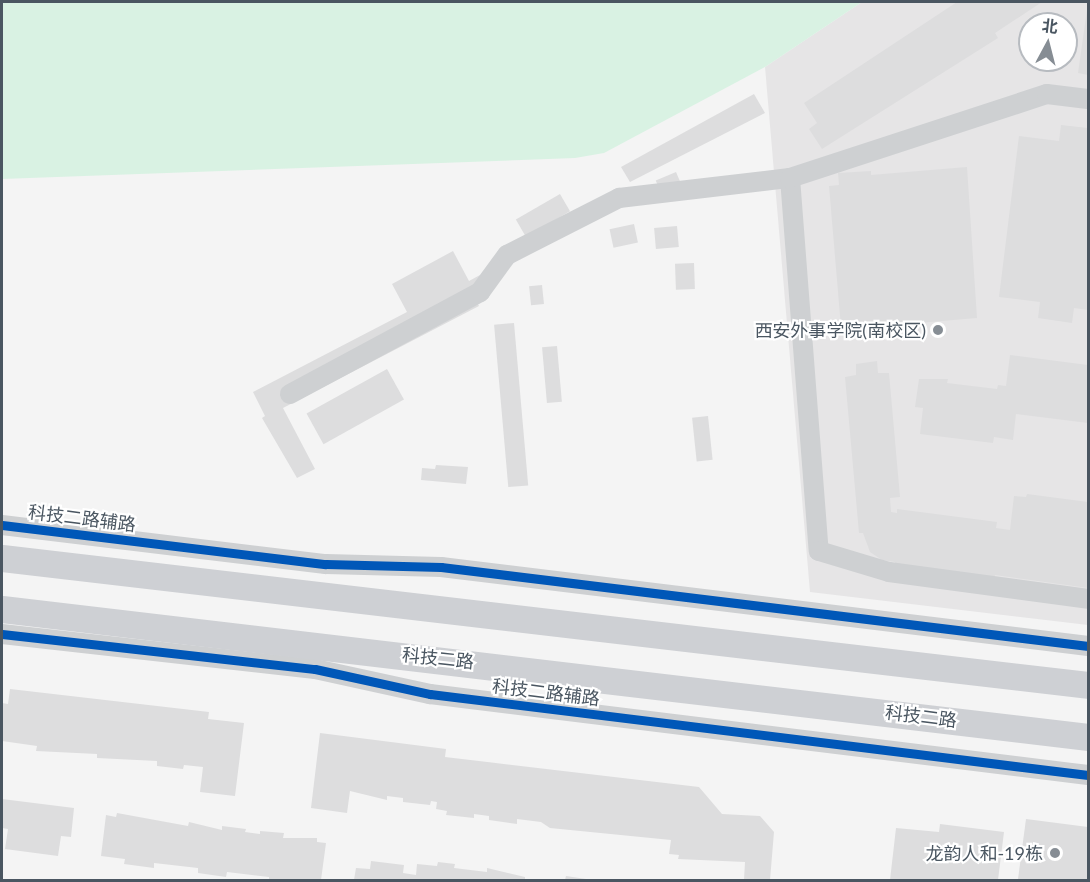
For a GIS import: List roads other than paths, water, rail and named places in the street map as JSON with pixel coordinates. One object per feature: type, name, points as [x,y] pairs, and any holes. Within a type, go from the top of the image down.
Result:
[{"type":"main road","points":[[2,558],[1089,685]]},
{"type":"main road","name":"科技二路","points":[[2,609],[1089,737]]},
{"type":"street","points":[[290,394],[480,292],[507,255],[619,198],[790,178],[1047,94],[1089,99]]},
{"type":"street","points":[[790,178],[819,551],[889,572],[1089,598]]},
{"type":"street","name":"科技二路辅路","points":[[2,525],[326,564],[441,567],[1089,646]]},
{"type":"street","name":"科技二路辅路","points":[[2,634],[315,669],[430,694],[1089,775]]},
{"type":"place","name":"西安外事学院(南校区)","points":[[938,330]]},
{"type":"place","name":"龙韵人和-19栋","points":[[1055,853]]}]
